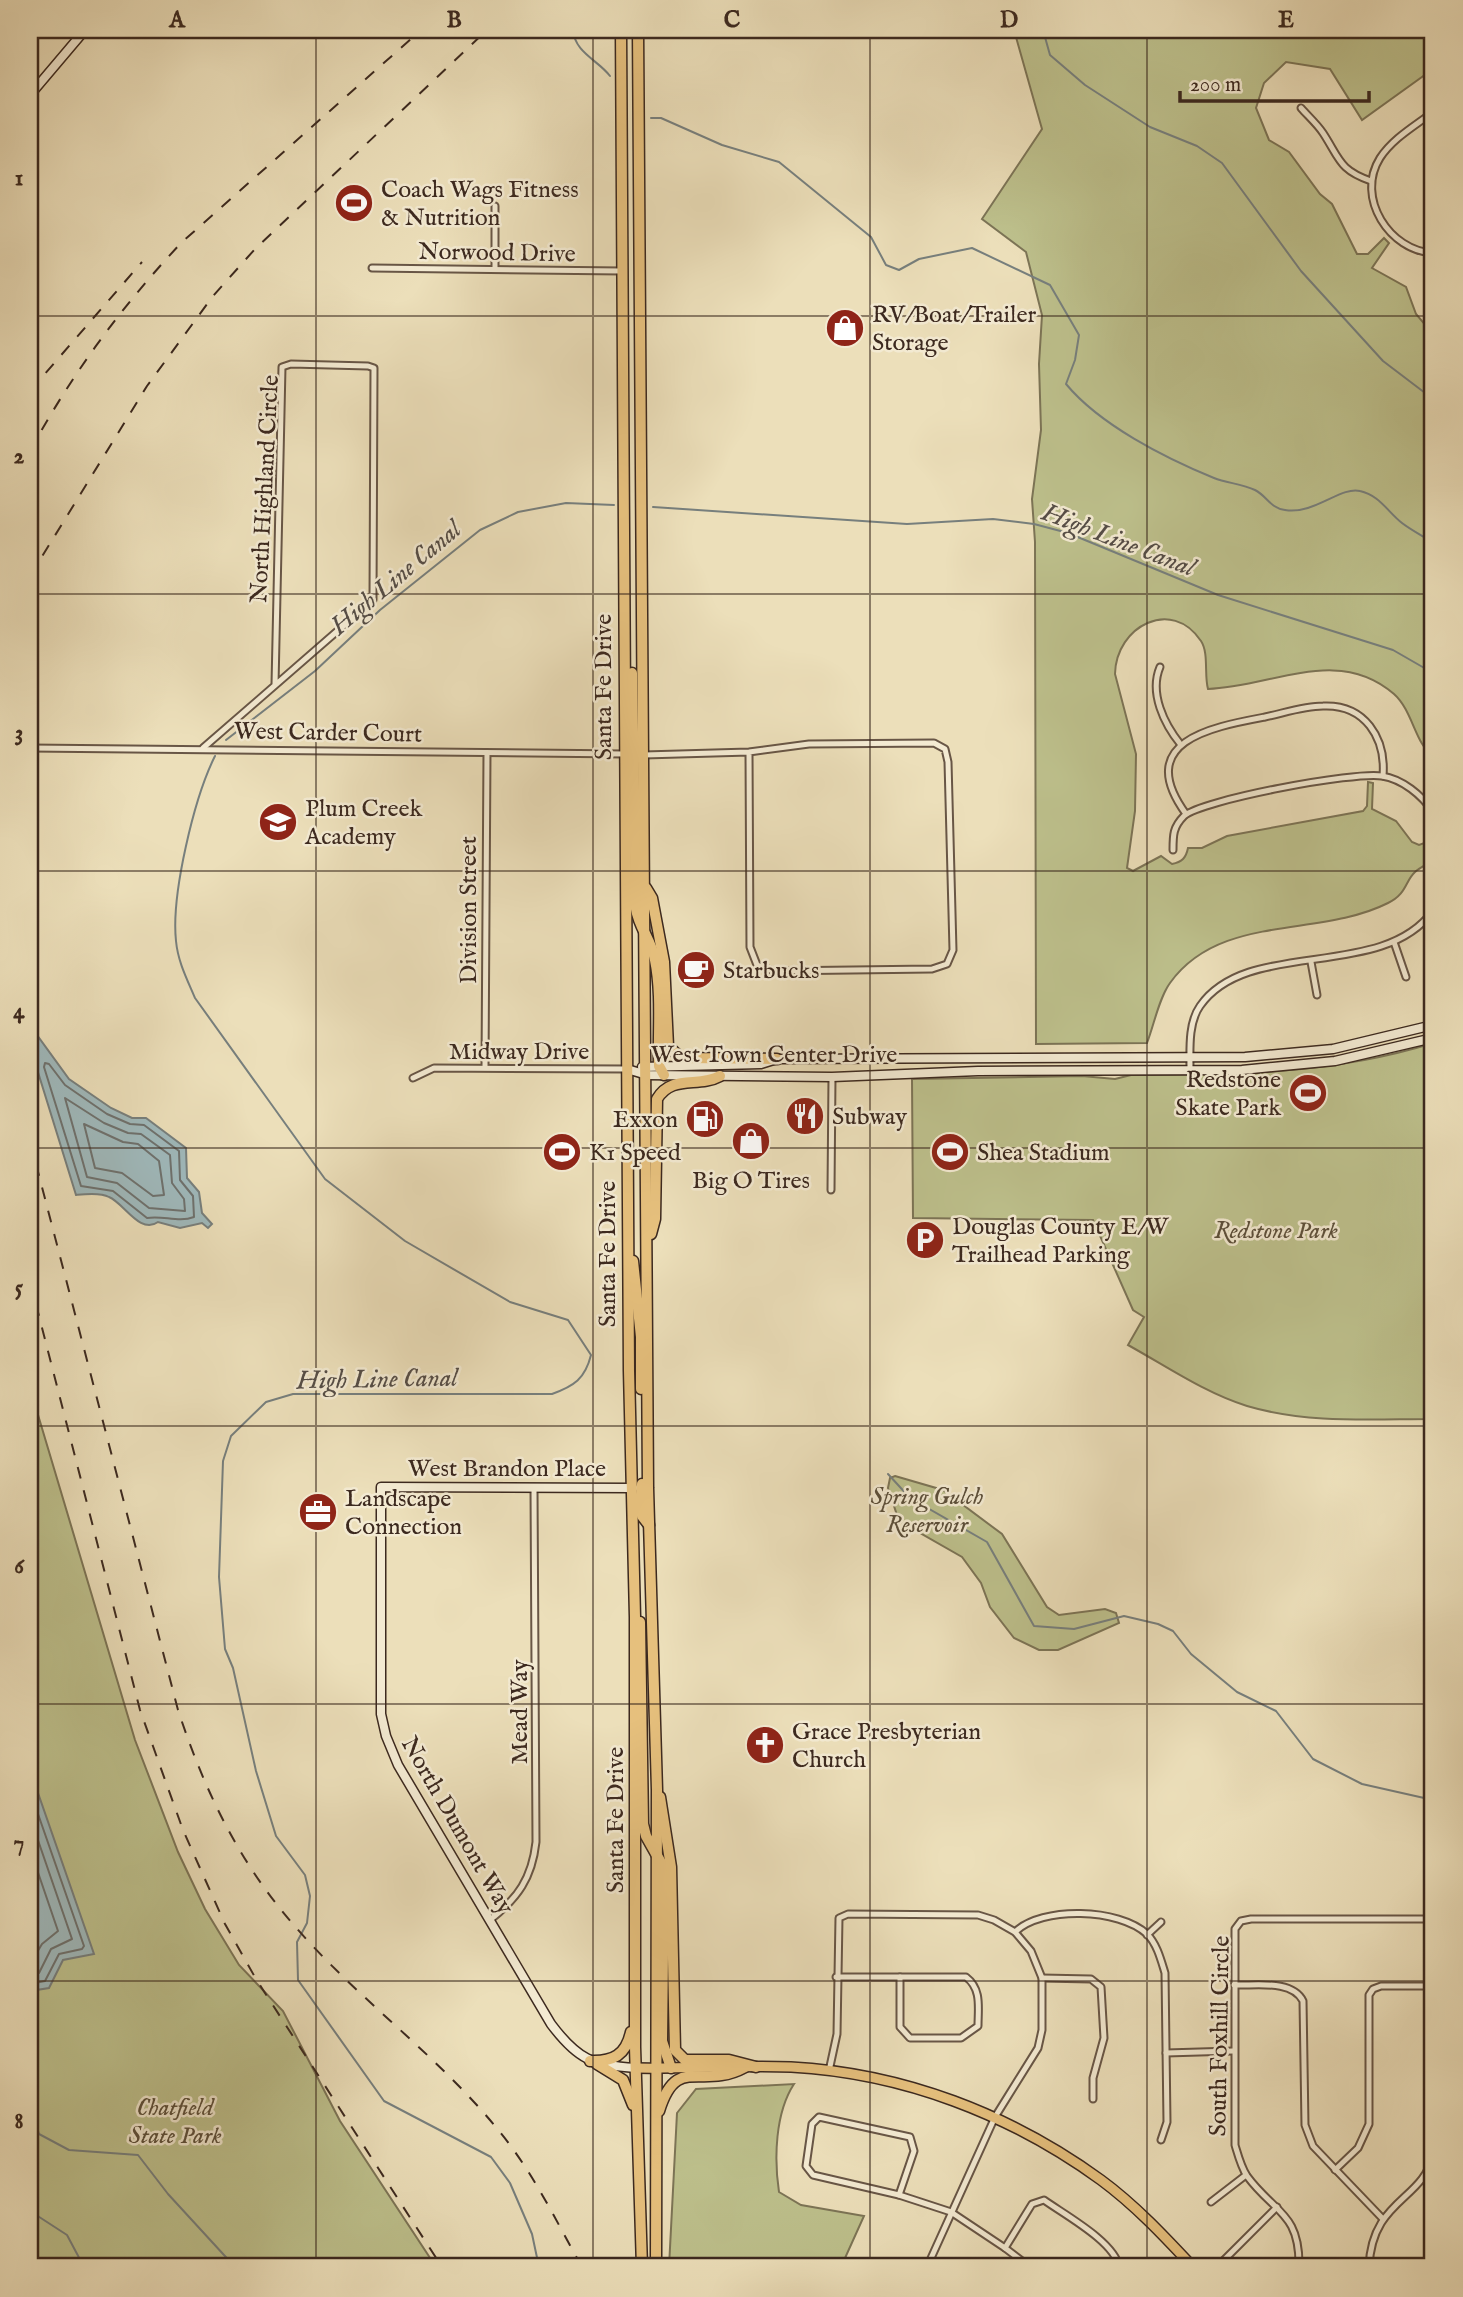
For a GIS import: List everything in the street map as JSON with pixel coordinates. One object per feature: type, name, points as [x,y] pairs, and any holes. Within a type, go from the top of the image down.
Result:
[{"type":"highway","name":"Santa Fe Drive","points":[[621,30],[628,1243],[635,1598],[636,2068],[642,2267]]},
{"type":"highway","name":"Santa Fe Drive","points":[[638,30],[647,1248],[656,1790],[656,2267]]},
{"type":"highway","points":[[622,271],[633,278],[639,303]]},
{"type":"highway","points":[[624,614],[628,628],[633,704],[636,909],[638,924],[646,935],[657,967],[661,1070]]},
{"type":"highway","points":[[645,884],[652,898],[664,962],[666,1034],[672,1053],[681,1058],[778,1059]]},
{"type":"highway","points":[[647,1248],[655,1219],[657,1099],[665,1087],[674,1083],[709,1082],[720,1076]]},
{"type":"highway","points":[[628,1243],[636,1277],[641,1337],[642,1516],[650,1525]]},
{"type":"highway","points":[[635,1598],[643,1634],[643,1824],[664,1868],[662,2041],[671,2068]]},
{"type":"highway","points":[[656,1790],[662,1802],[671,1867],[675,2050],[685,2060],[729,2060],[751,2067]]},
{"type":"highway","points":[[593,2062],[610,2060],[621,2054],[628,2044],[636,2015]]},
{"type":"highway","points":[[593,2062],[616,2074],[627,2085],[638,2129]]},
{"type":"highway","points":[[655,2125],[665,2092],[673,2081],[685,2077],[718,2077],[751,2067]]},
{"type":"main road","points":[[636,2068],[751,2067],[830,2071],[920,2090],[995,2116],[1053,2148],[1102,2180],[1148,2219],[1193,2267]]},
{"type":"street","points":[[30,95],[85,30]]},
{"type":"street","points":[[1301,108],[1322,131],[1341,165],[1351,174],[1371,181]]},
{"type":"street","points":[[1433,112],[1389,145],[1378,161],[1371,181],[1373,202],[1381,220],[1397,240],[1417,252],[1433,253]]},
{"type":"street","points":[[495,206],[495,269]]},
{"type":"street","name":"Norwood Drive","points":[[372,268],[622,271]]},
{"type":"street","name":"North Highland Circle","points":[[203,748],[373,600],[374,368],[368,366],[291,364],[282,367],[275,685]]},
{"type":"street","points":[[1160,667],[1156,688],[1166,726],[1181,745]]},
{"type":"street","points":[[1186,814],[1174,798],[1169,770],[1181,745],[1193,734],[1212,727],[1322,706],[1339,707],[1354,712],[1368,722],[1380,738],[1384,759],[1383,776]]},
{"type":"street","points":[[643,754],[749,752],[809,744],[934,743],[945,749],[948,762],[953,950],[947,964],[932,970],[773,971],[757,965],[750,947],[749,752]]},
{"type":"street","name":"West Carder Court","points":[[30,748],[625,754]]},
{"type":"street","name":"Division Street","points":[[485,1067],[487,753]]},
{"type":"street","points":[[1173,850],[1173,830],[1186,814],[1209,804],[1354,775],[1383,776],[1406,786],[1426,801],[1433,812]]},
{"type":"street","points":[[1190,1070],[1193,1024],[1200,1007],[1221,985],[1244,972],[1311,962],[1394,942],[1417,929],[1433,911]]},
{"type":"street","points":[[1394,942],[1406,977]]},
{"type":"street","points":[[1311,962],[1317,995]]},
{"type":"street","name":"West Town Center Drive","points":[[627,1069],[647,1071],[761,1064],[778,1059],[1245,1057],[1333,1049],[1433,1025]]},
{"type":"street","name":"West Town Center Drive","points":[[661,1070],[720,1076],[832,1077],[978,1071],[1274,1068],[1335,1061],[1433,1038]]},
{"type":"street","name":"Midway Drive","points":[[413,1077],[434,1068],[627,1069]]},
{"type":"street","points":[[831,1190],[832,1077]]},
{"type":"street","name":"West Brandon Place","points":[[381,1487],[633,1488]]},
{"type":"street","name":"North Dumont Way","points":[[381,1487],[380,1714],[386,1736],[398,1765],[551,2024],[574,2051],[593,2062]]},
{"type":"street","name":"Mead Way","points":[[491,1920],[522,1891],[535,1855],[534,1488]]},
{"type":"street","points":[[830,2071],[837,2034],[836,1925],[839,1918],[848,1914],[978,1915],[994,1920],[1015,1932],[1031,1951],[1042,1978],[1042,2029],[1038,2048],[995,2116],[927,2267]]},
{"type":"street","points":[[1015,1932],[1043,1916],[1097,1914],[1126,1922],[1147,1935],[1160,1955],[1165,1973],[1167,2122],[1160,2140]]},
{"type":"street","name":"South Foxhill Circle","points":[[1299,2267],[1299,2244],[1294,2230],[1277,2207],[1246,2175],[1235,2145],[1235,1929],[1241,1921],[1428,1919],[1433,1923]]},
{"type":"street","points":[[1147,1935],[1161,1922]]},
{"type":"street","points":[[836,1977],[900,1977],[965,1977],[973,1983],[978,1993],[978,2026],[961,2038],[910,2038],[900,2027],[900,1977]]},
{"type":"street","points":[[1042,1978],[1091,1979],[1101,1987],[1104,2038],[1093,2078],[1093,2099]]},
{"type":"street","points":[[1234,1985],[1289,1987],[1298,1992],[1303,2001],[1305,2126],[1313,2146],[1382,2218]]},
{"type":"street","points":[[1335,2170],[1358,2148],[1368,2124],[1369,1995],[1373,1989],[1381,1986],[1433,1986]]},
{"type":"street","points":[[1166,2053],[1233,2051]]},
{"type":"street","points":[[593,2062],[636,2068]]},
{"type":"street","points":[[899,2195],[914,2151],[910,2137],[819,2117],[812,2124],[806,2166],[813,2175],[899,2195],[951,2212],[1030,2267]]},
{"type":"street","points":[[1369,2267],[1370,2246],[1382,2218],[1432,2166],[1433,2154]]},
{"type":"street","points":[[1211,2202],[1246,2175]]},
{"type":"street","points":[[1004,2248],[1032,2204],[1044,2200],[1088,2230],[1116,2256],[1119,2267]]},
{"type":"street","points":[[1217,2267],[1277,2207]]},
{"type":"street","points":[[878,2267],[889,2263],[900,2267]]},
{"type":"green space","points":[[1014,30],[1433,30],[1433,69],[1362,120],[1330,69],[1286,62],[1264,83],[1256,108],[1269,140],[1289,152],[1320,194],[1332,204],[1357,254],[1368,254],[1384,238],[1389,243],[1372,268],[1406,287],[1416,314],[1433,334],[1433,756],[1422,744],[1406,709],[1394,694],[1373,680],[1350,672],[1304,672],[1232,687],[1208,689],[1206,658],[1201,641],[1189,628],[1175,621],[1161,619],[1147,623],[1135,631],[1125,642],[1118,657],[1115,674],[1136,754],[1135,811],[1127,868],[1133,871],[1161,856],[1172,864],[1183,859],[1188,848],[1202,848],[1227,836],[1363,811],[1367,806],[1368,782],[1373,783],[1372,809],[1396,821],[1412,842],[1419,845],[1433,840],[1433,860],[1415,872],[1399,896],[1388,903],[1361,914],[1243,936],[1215,946],[1191,961],[1166,989],[1147,1043],[1036,1044],[1035,542],[1032,499],[1041,430],[1039,364],[1042,315],[1026,252],[982,219],[1042,129]]},
{"type":"green space","name":"Redstone Park","points":[[1433,1043],[1433,1419],[1316,1418],[1270,1412],[1216,1394],[1128,1345],[1144,1317],[1133,1310],[1093,1220],[913,1218],[912,1079],[1082,1076],[1115,1079],[1131,1075],[1284,1071],[1359,1061]]},
{"type":"green space","name":"Chatfield State Park","points":[[30,1388],[135,1740],[178,1852],[205,1909],[239,1965],[283,2011],[340,2121],[436,2267],[30,2267]]},
{"type":"green space","name":"Spring Gulch Reservoir","points":[[895,1476],[943,1490],[1002,1534],[1047,1607],[1059,1615],[1105,1609],[1116,1613],[1119,1623],[1058,1650],[1039,1650],[1014,1638],[990,1607],[981,1583],[962,1557],[899,1521],[888,1488],[890,1478]]},
{"type":"green space","points":[[794,2084],[783,2108],[778,2136],[779,2192],[801,2205],[864,2216],[841,2267],[669,2267],[677,2113],[696,2089]]},
{"type":"water","points":[[30,1030],[34,1031],[69,1079],[111,1108],[132,1118],[146,1118],[186,1148],[187,1178],[199,1192],[202,1213],[212,1224],[208,1228],[202,1223],[180,1228],[158,1222],[145,1224],[105,1195],[76,1195],[33,1056]]},
{"type":"water","points":[[30,1770],[94,1954],[63,1960],[49,1988],[30,1991]]},
{"type":"waterway","points":[[573,30],[582,50],[610,76]]},
{"type":"waterway","name":"High Line Canal","points":[[1043,30],[1050,55],[1085,85],[1150,127],[1197,146],[1222,163],[1301,271],[1383,361],[1433,399]]},
{"type":"waterway","points":[[651,118],[661,118],[722,145],[779,162],[871,237],[886,265],[899,270],[919,259],[972,248],[1050,285],[1079,335],[1075,360],[1066,384],[1097,413],[1134,439],[1214,478],[1255,490],[1276,507],[1285,510],[1306,508],[1353,491],[1367,493],[1402,523],[1433,543]]},
{"type":"waterway","name":"High Line Canal","points":[[226,740],[315,671],[380,610],[480,530],[518,512],[566,503],[614,505]]},
{"type":"waterway","name":"High Line Canal","points":[[653,507],[907,524],[993,519],[1034,524],[1068,533],[1218,595],[1393,650],[1433,673]]},
{"type":"waterway","name":"High Line Canal","points":[[215,756],[192,821],[181,873],[175,922],[177,949],[195,998],[325,1179],[405,1241],[510,1302],[568,1320],[591,1355],[582,1376],[567,1388],[552,1394],[293,1394],[266,1402],[231,1436],[223,1461],[219,1577],[225,1649],[233,1668],[256,1771],[276,1836],[305,1875],[310,1896],[307,1923],[297,1942],[298,1980],[384,2101],[491,2157],[510,2183],[532,2234],[539,2267]]},
{"type":"waterway","points":[[888,1474],[910,1498],[987,1542],[1034,1626],[1074,1629],[1124,1616],[1158,1624],[1173,1631],[1191,1654],[1237,1692],[1276,1711],[1313,1759],[1362,1784],[1433,1800]]},
{"type":"waterway","points":[[30,2107],[39,2134],[69,2150],[138,2155],[168,2194],[235,2267]]},
{"type":"waterway","points":[[30,2211],[67,2235],[84,2267]]},
{"type":"railway","points":[[30,451],[80,368],[138,291],[181,243],[421,30]]},
{"type":"railway","points":[[30,576],[147,386],[213,296],[255,249],[487,30]]},
{"type":"railway","points":[[30,391],[142,262]]},
{"type":"railway","points":[[30,1141],[178,1710],[211,1796],[255,1875],[293,1924],[343,1977],[450,2077],[499,2131],[533,2180],[582,2267]]},
{"type":"railway","points":[[30,1281],[140,1710],[183,1830],[225,1924],[256,1979],[442,2267]]},
{"type":"place","name":"Coach Wags Fitness & Nutrition","points":[[354,203]]},
{"type":"place","name":"RV/Boat/Trailer Storage","points":[[845,328]]},
{"type":"place","name":"Plum Creek Academy","points":[[278,822]]},
{"type":"place","name":"Starbucks","points":[[696,970]]},
{"type":"place","name":"Redstone Skate Park","points":[[1308,1093]]},
{"type":"place","name":"Subway","points":[[805,1116]]},
{"type":"place","name":"Exxon","points":[[705,1119]]},
{"type":"place","name":"Big O Tires","points":[[751,1141]]},
{"type":"place","name":"K1 Speed","points":[[562,1152]]},
{"type":"place","name":"Shea Stadium","points":[[950,1152]]},
{"type":"place","name":"Douglas County E/W Trailhead Parking","points":[[925,1240]]},
{"type":"place","name":"Landscape Connection","points":[[318,1512]]},
{"type":"place","name":"Grace Presbyterian Church","points":[[765,1745]]}]
